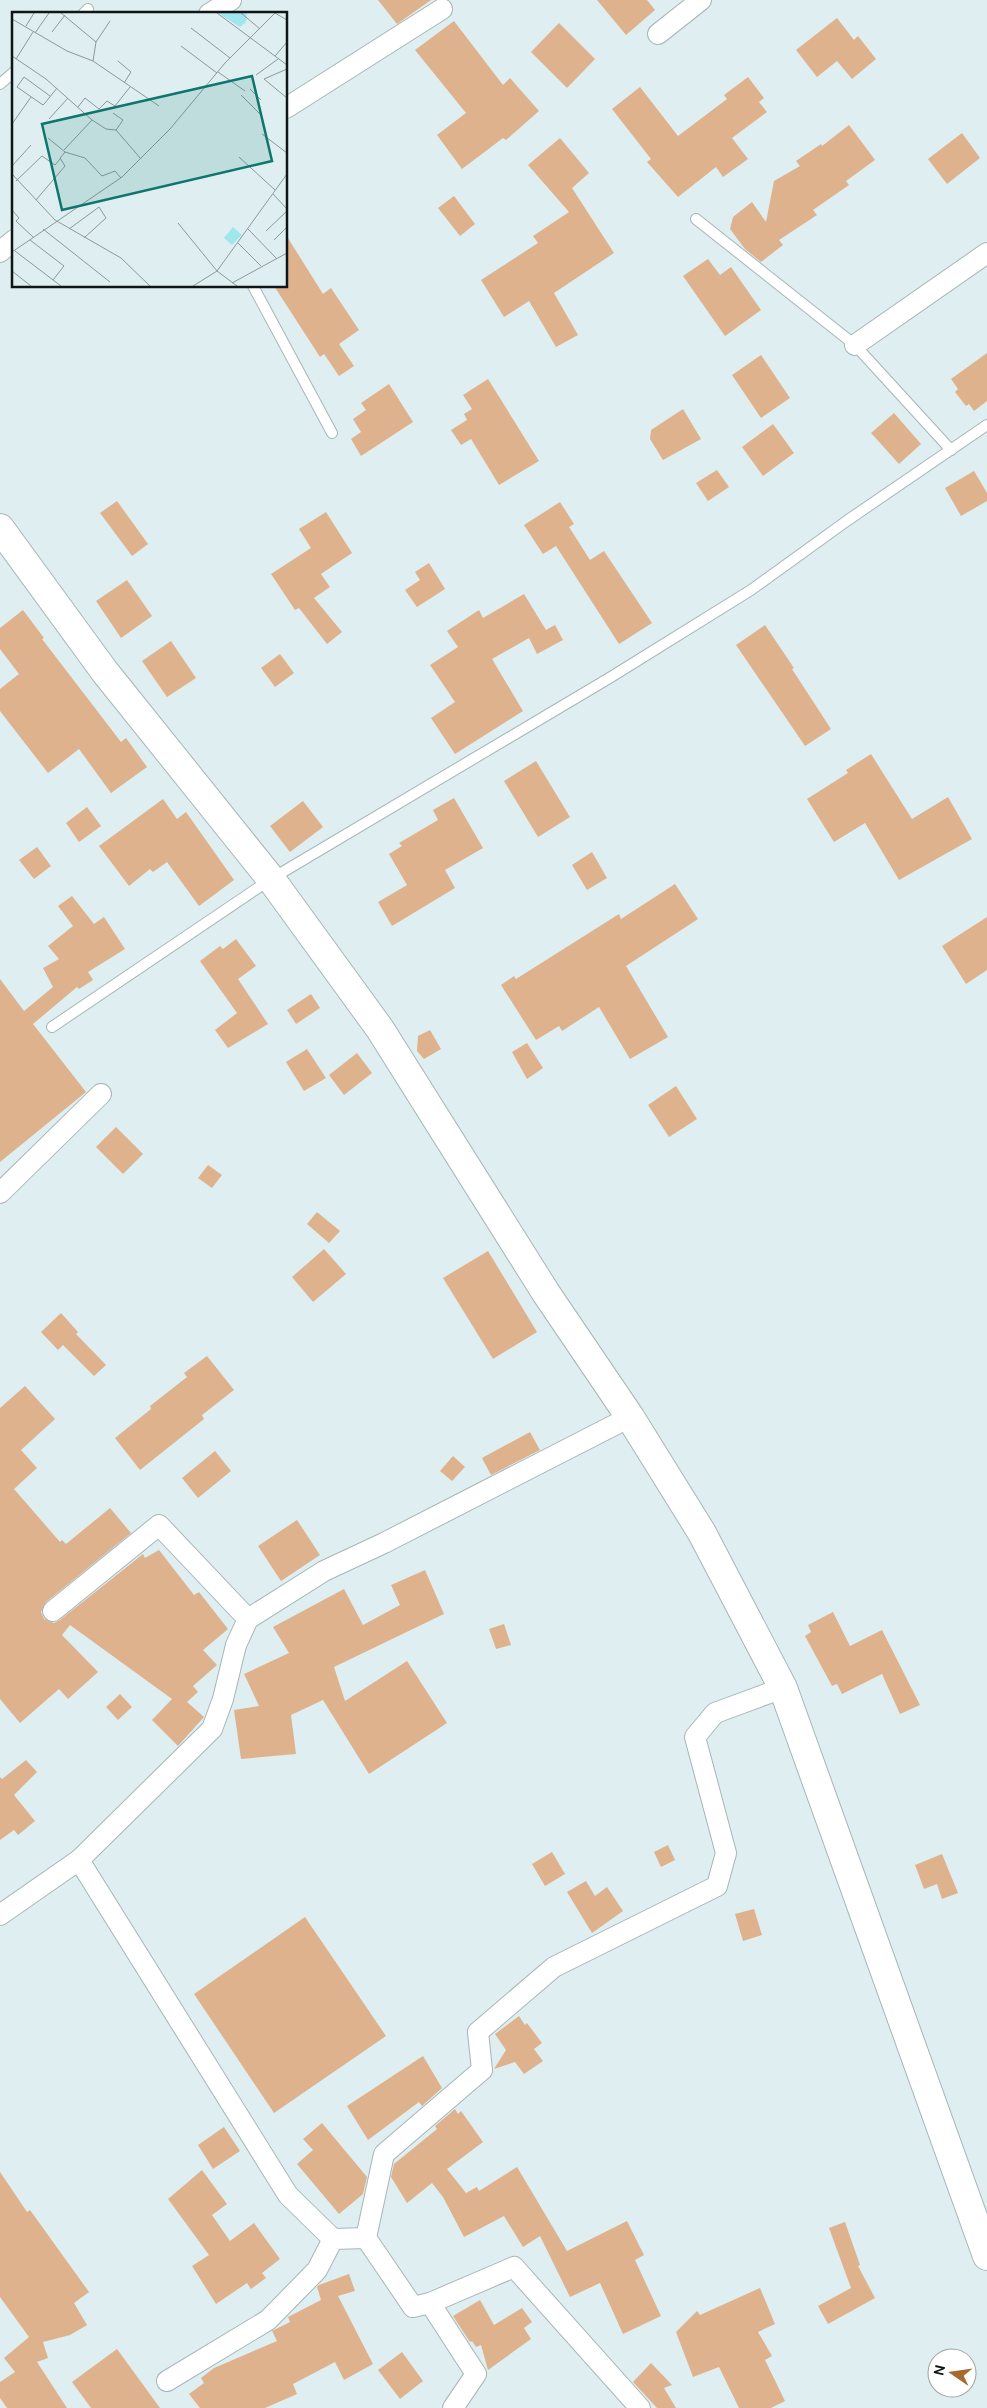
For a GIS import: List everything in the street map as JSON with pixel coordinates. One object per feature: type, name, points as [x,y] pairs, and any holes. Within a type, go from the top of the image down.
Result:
[{"type":"street","points":[[212,12],[231,0]]},
{"type":"street","points":[[658,34],[701,0]]},
{"type":"street","points":[[288,107],[442,9]]},
{"type":"street","points":[[0,252],[12,242]]},
{"type":"street","points":[[855,345],[987,253]]},
{"type":"street","points":[[0,528],[105,672],[271,879],[380,1029],[546,1293],[630,1416],[702,1533],[783,1688],[987,2256]]},
{"type":"street","points":[[0,1193],[101,1094]]},
{"type":"street","points":[[0,1915],[79,1860],[212,1729],[223,1700],[236,1645],[248,1619],[324,1571],[384,1543],[630,1416]]},
{"type":"street","points":[[53,1611],[159,1525],[248,1619]]},
{"type":"street","points":[[640,2408],[514,2267],[430,2303],[413,2307],[366,2238],[384,2154],[482,2070],[478,2032],[554,1968],[717,1886],[726,1853],[695,1738],[715,1713],[783,1688]]},
{"type":"street","points":[[79,1860],[288,2195],[333,2240],[366,2238]]},
{"type":"street","points":[[166,2381],[268,2320],[317,2270],[333,2240]]},
{"type":"street","points":[[430,2303],[476,2374],[453,2408]]},
{"type":"lane","points":[[0,84],[12,74]]},
{"type":"lane","points":[[696,220],[855,345],[951,450]]},
{"type":"lane","points":[[255,288],[332,434]]},
{"type":"lane","points":[[52,1027],[271,879],[603,682],[751,590],[848,520],[987,425]]},
{"type":"building","points":[[378,0],[431,0],[397,24]]},
{"type":"building","points":[[597,0],[647,0],[655,10],[626,35]]},
{"type":"building","points":[[837,18],[854,40],[858,36],[876,59],[852,79],[837,61],[817,77],[796,50]]},
{"type":"building","points":[[454,21],[503,85],[510,78],[539,111],[506,140],[503,138],[462,169],[437,135],[466,113],[415,50]]},
{"type":"building","points":[[559,23],[595,59],[567,88],[531,52]]},
{"type":"building","points":[[748,77],[764,98],[759,102],[767,112],[732,138],[748,159],[723,177],[716,167],[678,197],[647,162],[651,159],[612,109],[640,87],[678,136],[727,99],[724,95]]},
{"type":"building","points":[[849,125],[875,160],[846,181],[849,185],[813,210],[817,215],[779,240],[783,245],[761,262],[745,249],[730,229],[733,217],[752,202],[766,222],[774,181],[800,166],[796,161],[821,144],[822,146]]},
{"type":"building","points":[[962,133],[980,158],[947,184],[928,159]]},
{"type":"building","points":[[560,138],[589,173],[572,188],[614,253],[554,293],[578,335],[556,347],[529,301],[504,317],[481,280],[538,243],[533,236],[569,212],[528,165]]},
{"type":"building","points":[[454,196],[475,224],[460,236],[438,208]]},
{"type":"building","points":[[288,238],[323,294],[331,288],[359,330],[339,344],[354,366],[339,376],[324,354],[320,357],[275,288],[288,288]]},
{"type":"building","points":[[708,259],[720,275],[731,267],[761,310],[725,336],[683,276]]},
{"type":"building","points":[[987,353],[987,401],[974,411],[969,404],[966,406],[955,392],[958,389],[951,379]]},
{"type":"building","points":[[761,355],[790,398],[761,418],[732,375]]},
{"type":"building","points":[[488,379],[539,461],[499,485],[471,439],[461,445],[451,430],[467,420],[464,414],[472,409],[463,395]]},
{"type":"building","points":[[389,384],[413,422],[361,456],[351,439],[361,432],[353,419],[366,410],[361,403]]},
{"type":"building","points":[[683,409],[701,439],[663,460],[650,439],[651,430]]},
{"type":"building","points":[[894,413],[921,444],[899,464],[871,433]]},
{"type":"building","points":[[773,424],[794,453],[763,476],[742,447]]},
{"type":"building","points":[[717,470],[729,487],[708,501],[696,483]]},
{"type":"building","points":[[974,471],[987,493],[987,501],[961,516],[945,488]]},
{"type":"building","points":[[117,501],[148,544],[132,556],[100,513]]},
{"type":"building","points":[[560,502],[574,524],[569,527],[590,560],[604,551],[652,623],[619,644],[556,546],[543,554],[524,525]]},
{"type":"building","points":[[326,512],[352,553],[321,574],[330,587],[314,598],[342,632],[327,644],[299,608],[295,610],[271,574],[311,548],[299,529]]},
{"type":"building","points":[[429,563],[445,589],[417,607],[405,590],[420,580],[415,572]]},
{"type":"building","points":[[127,580],[152,616],[121,638],[96,601]]},
{"type":"building","points":[[524,594],[546,630],[555,625],[563,640],[537,654],[529,638],[492,659],[523,711],[455,754],[431,718],[455,702],[430,665],[458,647],[447,631],[479,610],[483,618]]},
{"type":"building","points":[[23,610],[44,638],[42,639],[121,742],[126,738],[147,767],[111,793],[79,749],[48,773],[0,711],[0,689],[19,674],[0,649],[0,628]]},
{"type":"building","points":[[765,625],[831,729],[805,746],[736,645]]},
{"type":"building","points":[[171,641],[196,678],[167,697],[142,661]]},
{"type":"building","points":[[280,654],[294,673],[275,687],[261,668]]},
{"type":"building","points":[[871,754],[912,819],[948,797],[972,839],[899,880],[865,823],[834,842],[807,799],[848,773],[846,770]]},
{"type":"building","points":[[536,761],[570,817],[538,837],[504,781]]},
{"type":"building","points":[[454,798],[483,848],[445,870],[455,888],[392,926],[378,902],[407,885],[389,854],[402,846],[399,843],[438,820],[433,810]]},
{"type":"building","points":[[163,799],[177,819],[186,812],[234,880],[199,906],[167,862],[153,872],[150,869],[129,886],[99,846]]},
{"type":"building","points":[[303,801],[323,827],[290,852],[270,826]]},
{"type":"building","points":[[87,807],[101,826],[79,842],[66,823]]},
{"type":"building","points":[[37,847],[51,866],[34,879],[19,860]]},
{"type":"building","points":[[592,852],[607,878],[587,890],[572,865]]},
{"type":"building","points":[[675,884],[698,919],[626,966],[668,1037],[630,1059],[599,1007],[562,1031],[559,1026],[536,1040],[501,985],[514,976],[516,979],[619,914],[621,919]]},
{"type":"building","points":[[72,896],[94,924],[104,917],[125,949],[88,972],[93,980],[79,989],[77,987],[33,1024],[86,1092],[0,1162],[0,979],[24,1011],[53,987],[43,968],[59,959],[48,946],[73,926],[58,906]]},
{"type":"building","points":[[987,917],[987,970],[966,984],[942,946]]},
{"type":"building","points":[[236,939],[256,966],[238,979],[268,1024],[228,1048],[215,1030],[237,1013],[200,961],[220,946],[223,949]]},
{"type":"building","points":[[311,994],[320,1008],[296,1024],[287,1010]]},
{"type":"building","points":[[430,1030],[441,1049],[424,1059],[417,1051],[418,1036]]},
{"type":"building","points":[[527,1043],[543,1068],[527,1079],[512,1052]]},
{"type":"building","points":[[307,1049],[326,1078],[304,1091],[286,1062]]},
{"type":"building","points":[[357,1053],[372,1073],[344,1095],[329,1075]]},
{"type":"building","points":[[676,1086],[697,1119],[669,1137],[648,1105]]},
{"type":"building","points":[[116,1127],[143,1154],[123,1174],[96,1147]]},
{"type":"building","points":[[208,1165],[222,1175],[212,1188],[198,1178]]},
{"type":"building","points":[[317,1212],[340,1231],[329,1243],[307,1224]]},
{"type":"building","points":[[324,1249],[346,1274],[313,1302],[292,1277]]},
{"type":"building","points":[[488,1251],[537,1332],[493,1359],[443,1278]]},
{"type":"building","points":[[61,1313],[78,1332],[76,1334],[106,1365],[94,1376],[63,1345],[58,1350],[41,1332]]},
{"type":"building","points":[[207,1356],[234,1390],[202,1415],[204,1419],[140,1470],[115,1438],[151,1409],[150,1406],[187,1377],[184,1373]]},
{"type":"building","points":[[25,1386],[55,1419],[21,1450],[37,1468],[14,1489],[60,1542],[62,1540],[66,1544],[110,1508],[131,1533],[46,1602],[41,1612],[44,1619],[54,1623],[60,1620],[143,1554],[145,1558],[159,1550],[194,1595],[199,1592],[228,1629],[203,1650],[217,1665],[193,1686],[198,1692],[187,1702],[204,1717],[178,1746],[152,1720],[172,1699],[70,1625],[62,1635],[98,1672],[68,1699],[59,1689],[20,1723],[0,1699],[0,1408]]},
{"type":"building","points":[[530,1432],[540,1450],[491,1475],[482,1458]]},
{"type":"building","points":[[215,1451],[231,1471],[198,1498],[182,1478]]},
{"type":"building","points":[[453,1456],[465,1467],[452,1481],[440,1471]]},
{"type":"building","points":[[297,1520],[320,1555],[281,1581],[258,1546]]},
{"type":"building","points":[[425,1570],[444,1614],[334,1667],[345,1701],[407,1661],[447,1723],[369,1774],[323,1700],[291,1715],[296,1754],[241,1759],[234,1710],[259,1706],[244,1674],[289,1653],[273,1627],[344,1589],[363,1625],[400,1605],[391,1585]]},
{"type":"building","points":[[833,1612],[850,1646],[882,1630],[920,1705],[900,1714],[882,1674],[842,1694],[837,1684],[832,1686],[805,1636],[811,1632],[808,1625]]},
{"type":"building","points":[[504,1624],[511,1645],[496,1649],[489,1629]]},
{"type":"building","points":[[120,1694],[132,1707],[118,1720],[106,1707]]},
{"type":"building","points":[[26,1760],[37,1772],[14,1795],[35,1821],[18,1835],[14,1830],[0,1840],[0,1777],[2,1779]]},
{"type":"building","points":[[668,1845],[675,1860],[661,1867],[654,1852]]},
{"type":"building","points":[[552,1852],[565,1874],[545,1886],[532,1864]]},
{"type":"building","points":[[942,1854],[958,1893],[942,1899],[937,1884],[924,1889],[915,1865]]},
{"type":"building","points":[[586,1881],[595,1896],[607,1887],[623,1911],[592,1933],[567,1892]]},
{"type":"building","points":[[754,1909],[762,1935],[743,1941],[735,1914]]},
{"type":"building","points":[[305,1917],[386,2036],[274,2113],[194,1994]]},
{"type":"building","points":[[519,2016],[525,2025],[527,2023],[542,2043],[534,2049],[543,2061],[524,2074],[515,2062],[494,2069],[506,2050],[495,2034]]},
{"type":"building","points":[[423,2056],[442,2088],[422,2106],[419,2102],[368,2140],[347,2106]]},
{"type":"building","points":[[455,2109],[458,2114],[461,2111],[483,2142],[447,2169],[466,2193],[477,2187],[479,2191],[517,2167],[567,2251],[627,2221],[644,2255],[635,2260],[661,2316],[623,2334],[600,2283],[570,2297],[540,2236],[523,2247],[504,2216],[464,2237],[443,2197],[432,2183],[407,2203],[391,2177],[394,2164],[437,2129],[435,2126]]},
{"type":"building","points":[[322,2123],[367,2177],[363,2194],[339,2214],[297,2164],[313,2150],[303,2139]]},
{"type":"building","points":[[224,2127],[240,2151],[213,2169],[198,2145]]},
{"type":"building","points":[[202,2170],[227,2204],[212,2215],[230,2241],[254,2223],[280,2259],[262,2273],[266,2278],[251,2289],[247,2283],[216,2304],[192,2266],[209,2255],[168,2199]]},
{"type":"building","points":[[0,2172],[27,2212],[30,2210],[89,2292],[74,2303],[87,2325],[70,2335],[43,2342],[48,2358],[37,2362],[67,2408],[7,2408],[0,2398],[0,2382],[15,2372],[4,2358],[29,2337],[0,2297]]},
{"type":"building","points":[[845,2222],[860,2265],[858,2266],[875,2298],[828,2324],[818,2306],[851,2288],[829,2228]]},
{"type":"building","points":[[349,2274],[355,2291],[338,2296],[373,2364],[344,2380],[335,2362],[293,2384],[297,2394],[265,2408],[200,2408],[189,2394],[204,2383],[201,2378],[214,2368],[277,2341],[272,2331],[290,2322],[288,2317],[321,2300],[317,2287],[319,2285]]},
{"type":"building","points":[[760,2288],[775,2324],[758,2332],[772,2356],[765,2360],[785,2401],[771,2408],[739,2408],[719,2367],[693,2377],[676,2332],[697,2311],[700,2315]]},
{"type":"building","points":[[480,2300],[494,2325],[522,2308],[532,2322],[524,2328],[531,2339],[488,2370],[481,2345],[476,2347],[472,2341],[470,2342],[453,2316]]},
{"type":"building","points":[[117,2349],[160,2408],[91,2408],[72,2382]]},
{"type":"building","points":[[402,2352],[423,2381],[400,2399],[378,2370]]},
{"type":"building","points":[[651,2363],[672,2385],[664,2388],[676,2408],[657,2408],[633,2382]]}]
